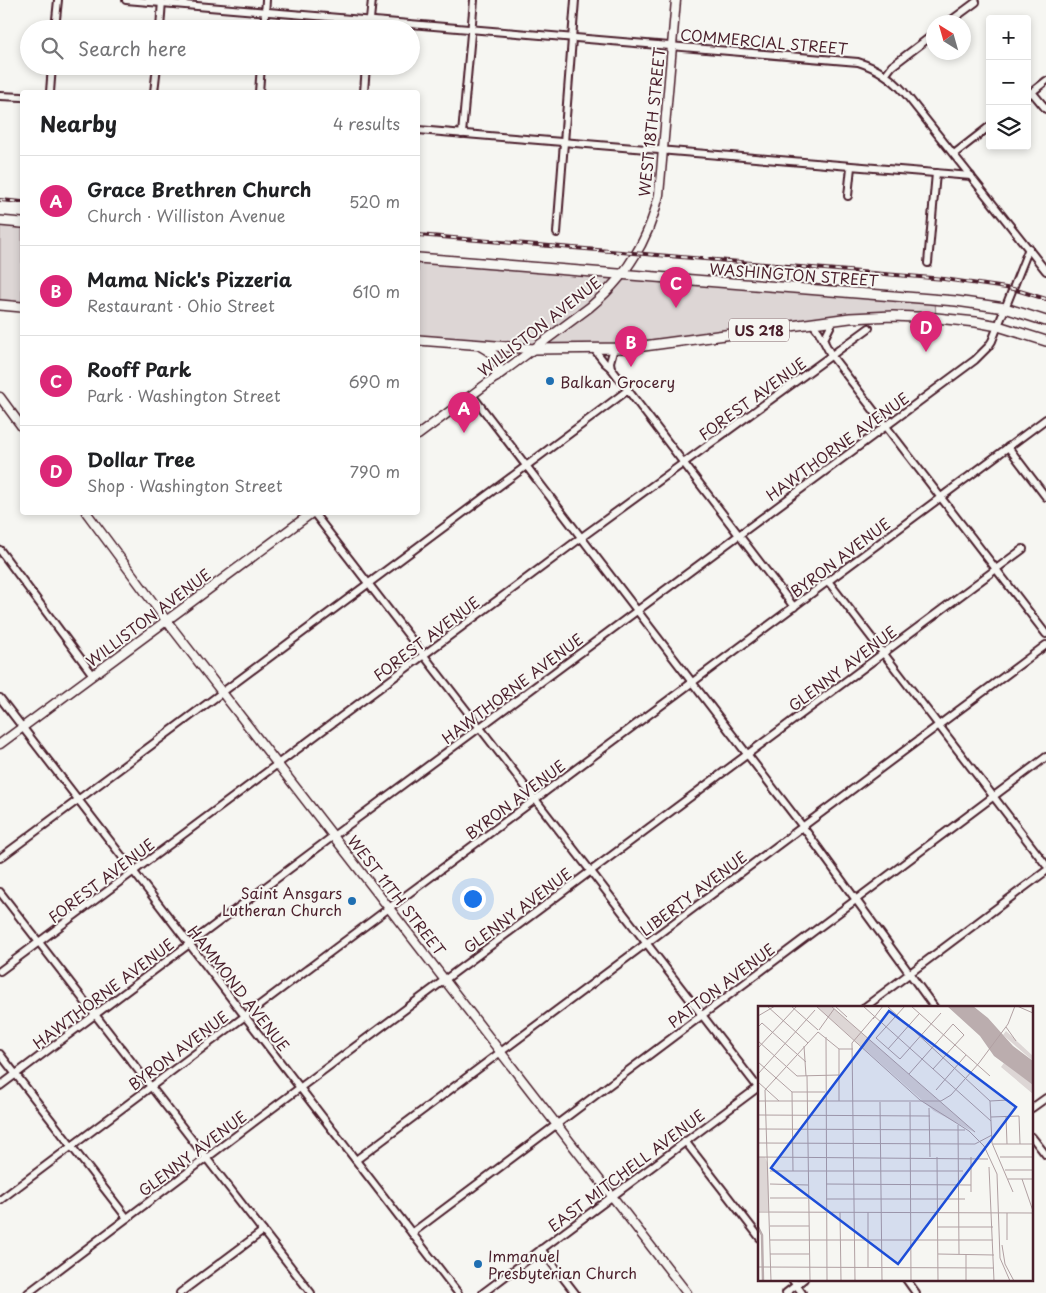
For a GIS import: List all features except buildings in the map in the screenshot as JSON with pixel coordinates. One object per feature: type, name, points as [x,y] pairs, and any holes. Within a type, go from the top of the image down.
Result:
[{"type":"highway","points":[[0,221],[20,222]]},
{"type":"highway","name":"WASHINGTON STREET","points":[[420,258],[956,301],[1005,308],[1046,321]]},
{"type":"highway","points":[[0,305],[20,307]]},
{"type":"highway","name":"US 218","points":[[420,340],[534,349],[636,347],[833,321],[871,317],[917,316],[954,319],[998,326],[1046,341]]},
{"type":"highway","points":[[479,345],[497,358],[499,366],[496,377]]},
{"type":"main road","name":"WEST 18TH STREET","points":[[641,244],[656,207],[660,190],[676,0]]},
{"type":"main road","name":"WILLISTON AVENUE","points":[[420,434],[598,300],[622,275],[641,244]]},
{"type":"main road","points":[[0,397],[20,424]]},
{"type":"main road","name":"WEST 11TH STREET","points":[[88,515],[166,620],[446,979],[687,1293]]},
{"type":"main road","name":"WILLISTON AVENUE","points":[[0,744],[309,515]]},
{"type":"street","points":[[56,20],[58,0]]},
{"type":"street","name":"COMMERCIAL STREET","points":[[126,0],[370,20]]},
{"type":"street","points":[[265,20],[266,0]]},
{"type":"street","points":[[370,20],[372,0]]},
{"type":"street","points":[[462,134],[474,0]]},
{"type":"street","points":[[557,234],[575,0]]},
{"type":"street","points":[[161,20],[162,2]]},
{"type":"street","points":[[958,15],[976,2]]},
{"type":"street","name":"COMMERCIAL STREET","points":[[420,24],[858,62],[886,74]]},
{"type":"street","points":[[926,40],[892,66],[886,74],[904,92],[1046,271]]},
{"type":"street","points":[[50,90],[51,75]]},
{"type":"street","points":[[154,90],[155,75]]},
{"type":"street","points":[[259,90],[260,75]]},
{"type":"street","points":[[364,90],[365,75]]},
{"type":"street","points":[[1031,93],[1046,81]]},
{"type":"street","points":[[1031,95],[1046,109]]},
{"type":"street","points":[[0,96],[20,97]]},
{"type":"street","points":[[954,154],[986,129]]},
{"type":"street","points":[[420,130],[971,176]]},
{"type":"street","points":[[848,196],[851,167]]},
{"type":"street","points":[[928,263],[936,174]]},
{"type":"street","name":"HAWTHORNE AVENUE","points":[[0,1086],[982,353],[988,347],[998,326],[1028,248]]},
{"type":"street","points":[[824,340],[833,321]]},
{"type":"street","points":[[813,324],[831,355],[1046,634]]},
{"type":"street","name":"FOREST AVENUE","points":[[0,971],[581,538],[869,328]]},
{"type":"street","points":[[611,368],[610,362],[614,348]]},
{"type":"street","points":[[594,349],[611,368],[794,606]]},
{"type":"street","points":[[0,858],[628,390]]},
{"type":"street","points":[[472,395],[803,827],[933,1006]]},
{"type":"street","name":"BYRON AVENUE","points":[[0,1200],[150,1086],[1046,419]]},
{"type":"street","points":[[1008,447],[1046,497]]},
{"type":"street","points":[[315,515],[758,1087]]},
{"type":"street","name":"GLENNY AVENUE","points":[[28,1293],[300,1087],[1022,549]]},
{"type":"street","points":[[0,550],[93,675]]},
{"type":"street","points":[[828,581],[1046,865]]},
{"type":"street","name":"LIBERTY AVENUE","points":[[356,1160],[1046,645]]},
{"type":"street","name":"HAMMOND AVENUE","points":[[0,698],[458,1293]]},
{"type":"street","name":"PATTON AVENUE","points":[[412,1233],[1046,757]]},
{"type":"street","points":[[866,1006],[1046,871]]},
{"type":"street","points":[[0,892],[311,1293]]},
{"type":"street","points":[[0,1054],[127,1218]]},
{"type":"street","name":"EAST MITCHELL AVENUE","points":[[483,1293],[685,1141],[758,1089]]},
{"type":"street","points":[[1034,1107],[1046,1098]]},
{"type":"street","points":[[1034,1140],[1046,1155]]},
{"type":"street","points":[[685,1141],[758,1235]]},
{"type":"street","points":[[180,1293],[263,1231]]},
{"type":"street","points":[[541,1249],[575,1293]]},
{"type":"street","points":[[907,1280],[916,1293]]},
{"type":"street","points":[[786,1293],[794,1282],[802,1293]]},
{"type":"shaded area","points":[[0,221],[20,223],[20,307],[0,305]]},
{"type":"shaded area","points":[[420,256],[935,299],[936,318],[893,316],[629,348],[576,349],[420,339]]},
{"type":"railway","points":[[0,200],[20,202]]},
{"type":"railway","points":[[420,235],[944,279],[1013,289],[1046,299]]},
{"type":"place","name":"Rooff Park","points":[[676,308]]},
{"type":"place","name":"Dollar Tree","points":[[926,352]]},
{"type":"place","name":"Mama Nick's Pizzeria","points":[[631,367]]},
{"type":"place","name":"Balkan Grocery","points":[[550,381]]},
{"type":"place","name":"Grace Brethren Church","points":[[464,433]]},
{"type":"place","name":"Saint Ansgars Lutheran Church","points":[[352,901]]},
{"type":"place","name":"Immanuel Presbyterian Church","points":[[478,1264]]}]
